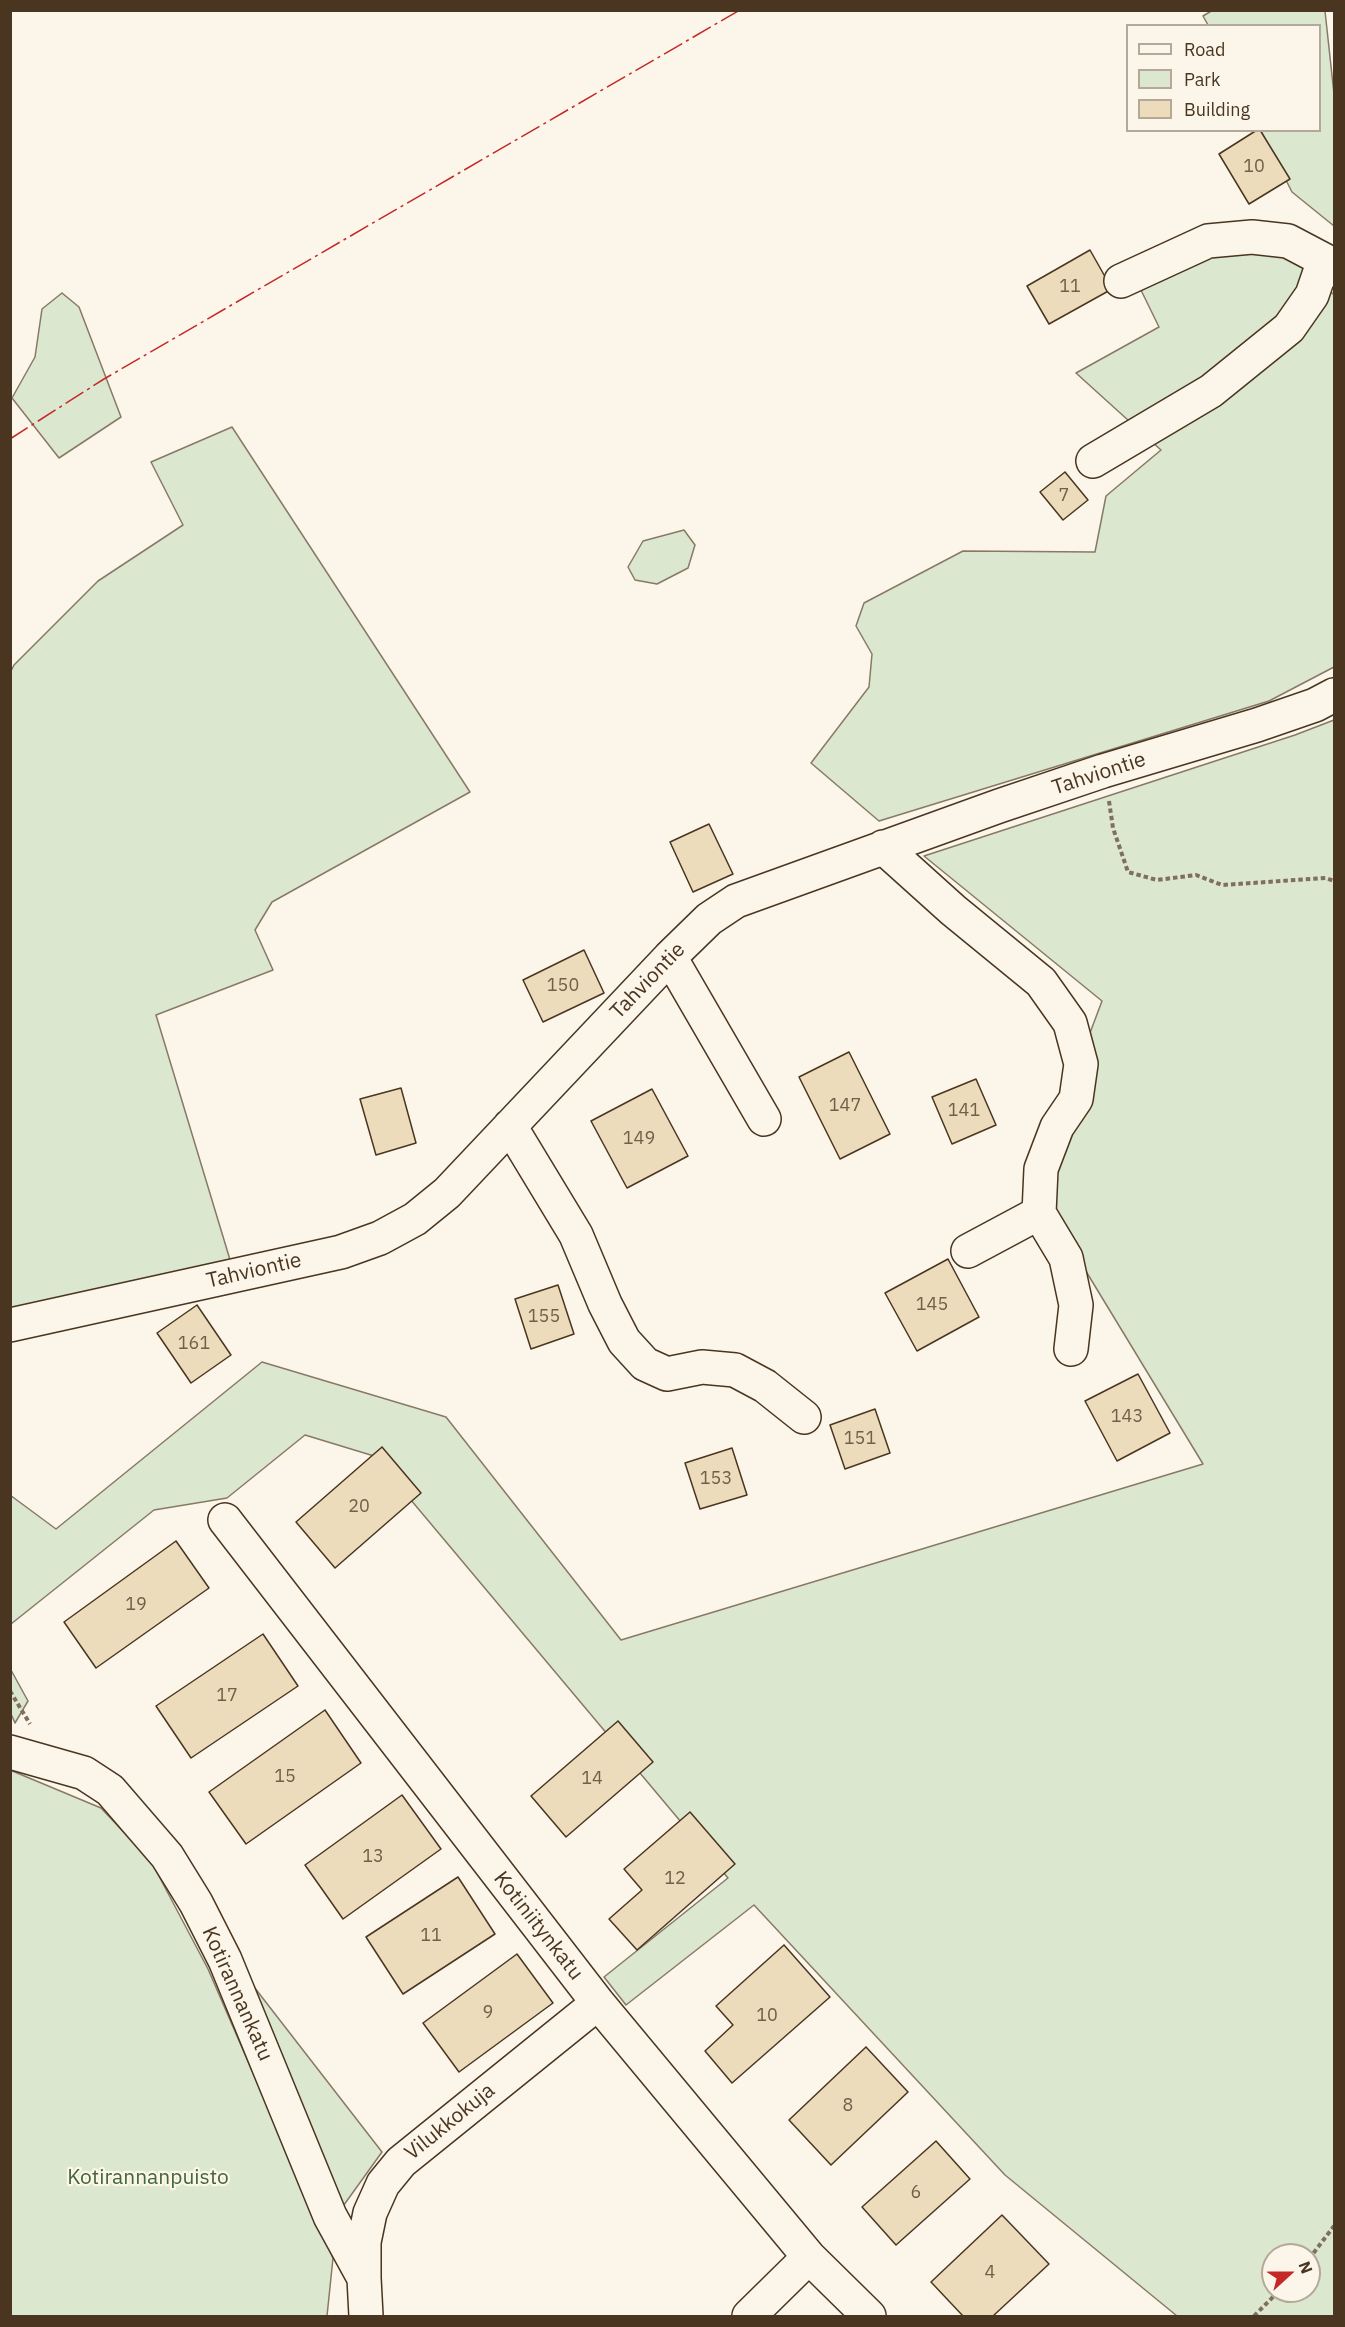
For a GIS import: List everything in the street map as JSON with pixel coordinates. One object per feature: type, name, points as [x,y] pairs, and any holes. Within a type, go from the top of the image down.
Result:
[{"type":"street","points":[[1093,460],[1211,392],[1289,328],[1329,265],[1288,241],[1252,237],[1208,241],[1121,281]]},
{"type":"street","name":"Tahviontie","points":[[10,1325],[341,1252],[380,1238],[415,1219],[447,1193],[670,957],[709,919],[736,901],[883,847],[1103,771],[1257,725],[1315,705],[1335,695]]},
{"type":"street","points":[[883,847],[969,924],[1041,982],[1070,1023],[1081,1064],[1076,1099],[1057,1127],[1041,1169],[1039,1212],[1066,1258],[1076,1305],[1071,1349]]},
{"type":"street","points":[[670,957],[764,1119]]},
{"type":"street","points":[[510,1126],[576,1235],[605,1304],[624,1341],[645,1364],[667,1374],[702,1367],[735,1370],[765,1386],[804,1417]]},
{"type":"street","points":[[968,1251],[1039,1212]]},
{"type":"street","name":"Kotiniitynkatu","points":[[225,1520],[598,2003],[809,2258],[869,2316]]},
{"type":"street","name":"Kotirannankatu","points":[[10,1752],[84,1773],[110,1790],[167,1856],[196,1903],[225,1960],[330,2216],[364,2278],[366,2316]]},
{"type":"street","name":"Vilukkokuja","points":[[364,2278],[364,2242],[370,2213],[383,2184],[401,2162],[598,2003]]},
{"type":"street","points":[[749,2316],[809,2258]]},
{"type":"path","points":[[1103,771],[1113,828],[1128,872],[1157,880],[1196,875],[1222,885],[1326,878],[1335,881]]},
{"type":"path","points":[[1321,2244],[1335,2226]]},
{"type":"path","points":[[1254,2316],[1267,2303]]},
{"type":"green space","points":[[1213,10],[1325,11],[1334,94],[1334,226],[1292,192],[1262,132],[1321,132],[1321,24],[1207,24],[1203,16]]},
{"type":"green space","points":[[1226,250],[1277,251],[1304,264],[1334,295],[1334,667],[1269,701],[879,821],[811,763],[869,687],[872,654],[856,626],[864,603],[963,551],[1095,552],[1106,496],[1161,450],[1076,373],[1159,327],[1139,286]]},
{"type":"green space","points":[[62,293],[79,307],[121,417],[59,458],[12,398],[35,357],[42,309]]},
{"type":"green space","points":[[232,427],[470,792],[272,902],[255,930],[273,970],[156,1015],[231,1263],[11,1314],[11,671],[14,665],[98,581],[183,525],[151,462]]},
{"type":"green space","points":[[684,530],[695,545],[688,568],[657,584],[635,580],[628,567],[643,541]]},
{"type":"green space","points":[[1334,720],[1334,2316],[1177,2316],[1005,2175],[754,1905],[626,2005],[604,1977],[728,1878],[374,1456],[305,1435],[227,1498],[154,1510],[11,1624],[10,1495],[56,1529],[262,1362],[446,1417],[621,1640],[1203,1464],[1033,1184],[1102,1001],[924,856],[1295,735]]},
{"type":"green space","points":[[11,1670],[28,1701],[15,1723],[11,1714]]},
{"type":"green space","name":"Kotirannanpuisto","points":[[10,1770],[101,1808],[151,1861],[208,1969],[333,2258],[327,2316],[11,2316]]},
{"type":"green space","points":[[251,1983],[382,2152],[341,2209]]},
{"type":"building","points":[[1254,132],[1261,132],[1290,179],[1249,204],[1219,154]]},
{"type":"building","points":[[1090,250],[1112,289],[1049,324],[1027,286]]},
{"type":"building","points":[[1065,472],[1088,500],[1063,520],[1040,492]]},
{"type":"building","points":[[709,824],[733,874],[693,892],[670,842]]},
{"type":"building","points":[[584,950],[604,993],[543,1022],[523,980]]},
{"type":"building","points":[[849,1052],[890,1134],[840,1159],[799,1077]]},
{"type":"building","points":[[976,1079],[996,1125],[952,1144],[932,1097]]},
{"type":"building","points":[[401,1088],[416,1143],[376,1155],[360,1099]]},
{"type":"building","points":[[652,1089],[688,1156],[627,1188],[591,1121]]},
{"type":"building","points":[[948,1259],[979,1317],[917,1351],[885,1293]]},
{"type":"building","points":[[558,1285],[574,1334],[531,1349],[515,1299]]},
{"type":"building","points":[[197,1305],[231,1355],[191,1383],[157,1333]]},
{"type":"building","points":[[1138,1374],[1170,1433],[1117,1461],[1085,1401]]},
{"type":"building","points":[[875,1409],[890,1453],[845,1469],[830,1425]]},
{"type":"building","points":[[382,1447],[421,1493],[335,1568],[296,1522]]},
{"type":"building","points":[[732,1448],[747,1495],[700,1509],[685,1463]]},
{"type":"building","points":[[176,1541],[209,1588],[96,1668],[64,1622]]},
{"type":"building","points":[[263,1634],[298,1686],[191,1758],[156,1706]]},
{"type":"building","points":[[325,1710],[361,1763],[246,1844],[209,1792]]},
{"type":"building","points":[[618,1721],[653,1762],[566,1837],[531,1796]]},
{"type":"building","points":[[402,1795],[441,1849],[343,1919],[305,1865]]},
{"type":"building","points":[[690,1812],[735,1864],[637,1950],[609,1919],[642,1890],[624,1869]]},
{"type":"building","points":[[458,1877],[495,1934],[403,1994],[366,1937]]},
{"type":"building","points":[[784,1945],[830,1997],[732,2083],[705,2051],[733,2025],[716,2006]]},
{"type":"building","points":[[517,1954],[553,2003],[459,2072],[423,2023]]},
{"type":"building","points":[[866,2047],[908,2092],[831,2165],[789,2120]]},
{"type":"building","points":[[936,2141],[970,2179],[896,2245],[862,2207]]},
{"type":"building","points":[[1002,2215],[1049,2264],[993,2316],[963,2316],[931,2282]]},
{"type":"power","points":[[10,439],[104,379],[740,10]]}]
